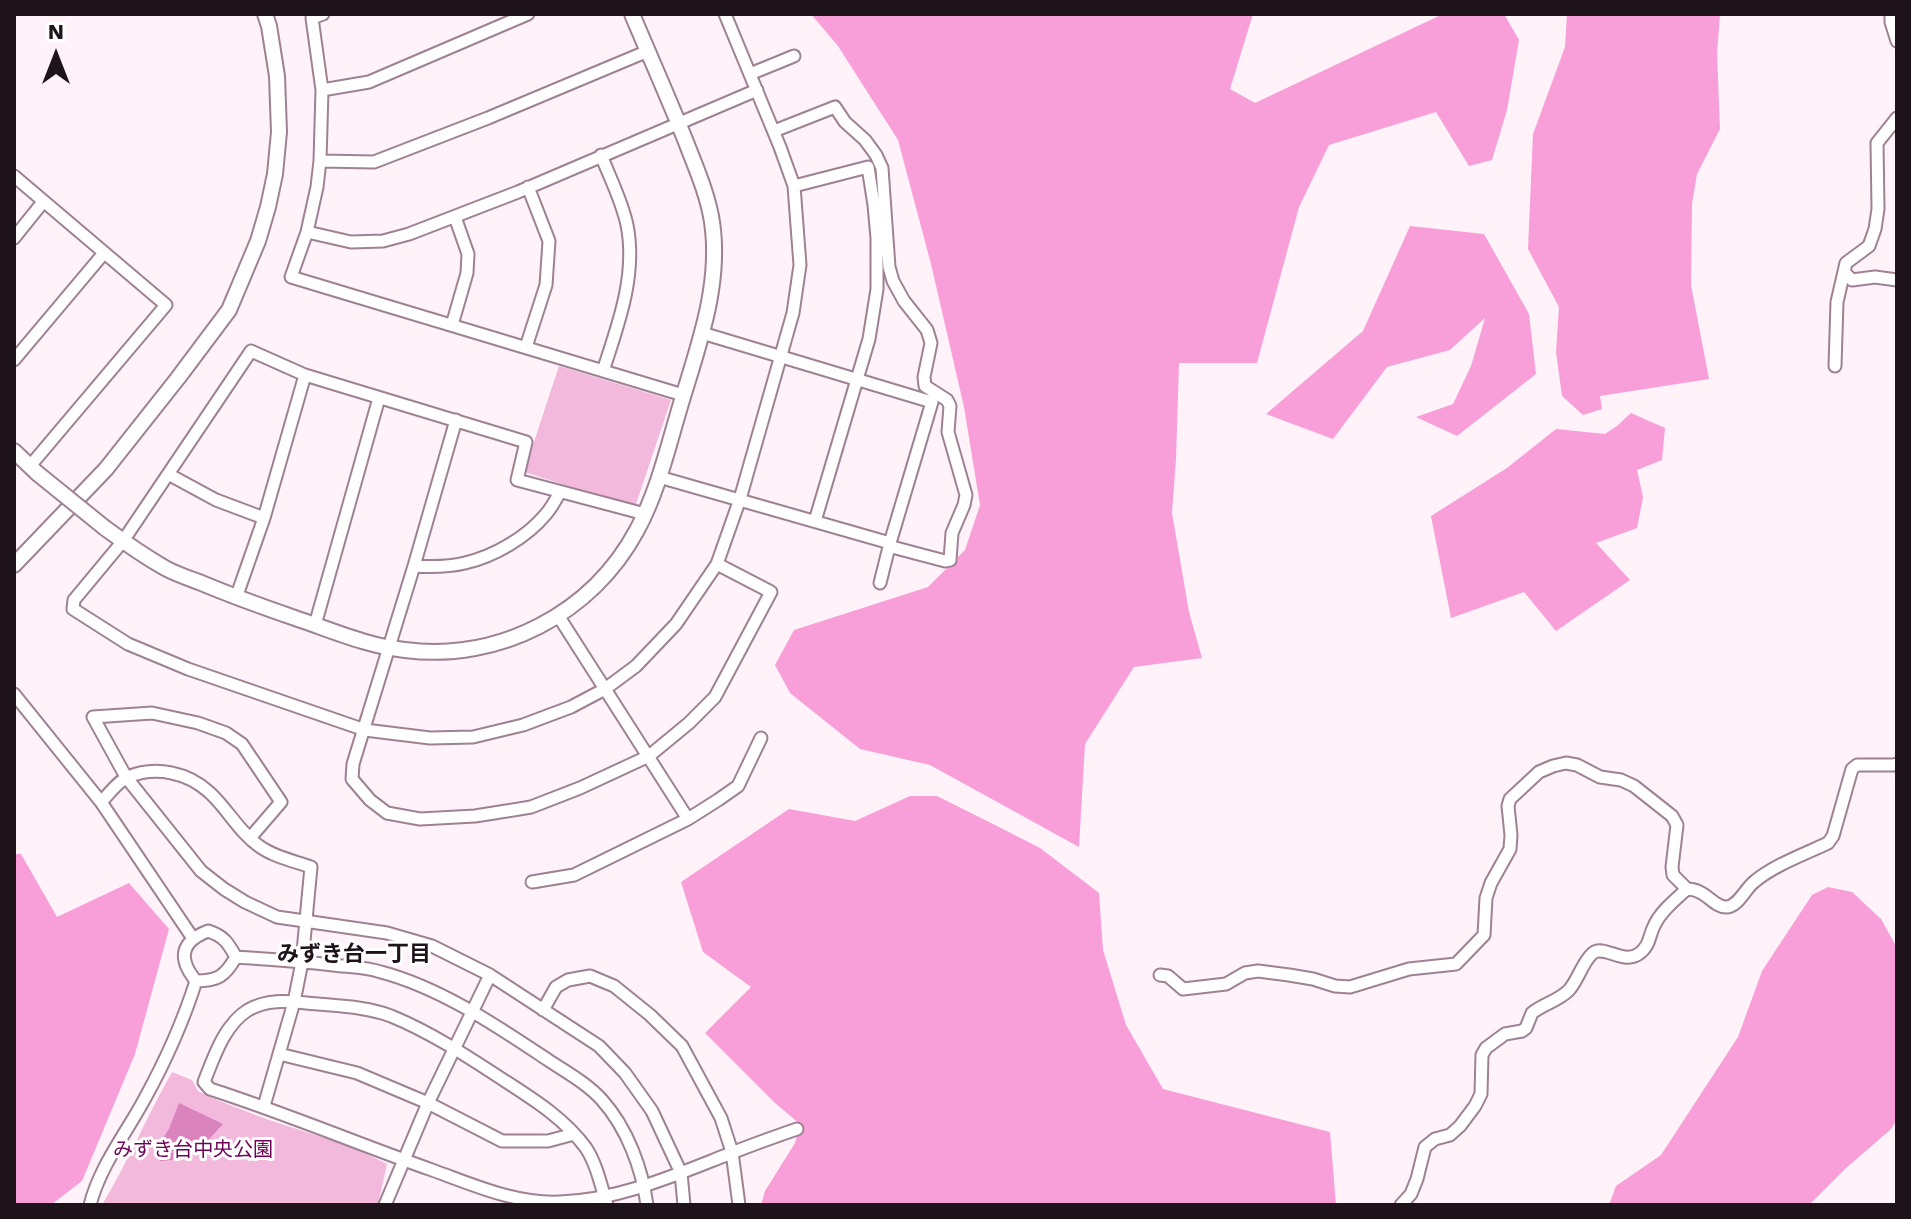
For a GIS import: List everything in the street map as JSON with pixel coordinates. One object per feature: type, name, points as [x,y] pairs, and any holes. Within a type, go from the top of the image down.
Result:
[{"type":"street","points":[[14,565],[106,469],[229,310],[258,241],[275,174],[279,132],[277,76],[265,14]]},
{"type":"street","points":[[323,14],[312,18],[322,90],[317,187],[307,232],[291,277],[683,395]]},
{"type":"street","points":[[322,90],[369,82],[528,14]]},
{"type":"street","points":[[14,451],[105,528],[167,569],[236,598],[388,648],[434,652],[475,649],[514,638],[559,617],[604,577],[628,546],[645,514],[702,333],[713,284],[712,222],[699,175],[632,14]]},
{"type":"street","points":[[645,514],[517,480],[526,442],[305,375],[251,351],[123,541],[74,600],[73,609],[128,644],[188,669],[365,730],[430,738],[473,737],[523,725],[571,707],[605,689],[636,666],[676,624],[717,564],[740,499],[782,357],[800,265],[794,186],[725,14]]},
{"type":"street","points":[[1891,14],[1897,41]]},
{"type":"street","points":[[320,161],[374,162],[648,51]]},
{"type":"street","points":[[750,74],[794,56]]},
{"type":"street","points":[[307,232],[351,242],[383,241],[409,234],[757,90]]},
{"type":"street","points":[[659,477],[890,543],[892,547],[950,560],[952,533],[966,495],[948,432],[950,406],[947,400],[925,386],[931,343],[927,330],[904,301],[889,267],[882,168],[865,140],[845,122],[835,107],[774,131]]},
{"type":"street","points":[[1835,366],[1837,302],[1846,263],[1869,246],[1873,239],[1878,209],[1877,143],[1897,118]]},
{"type":"street","points":[[601,155],[622,208],[629,240],[629,277],[603,371]]},
{"type":"street","points":[[794,186],[868,167],[877,238],[877,289],[869,339],[815,521]]},
{"type":"street","points":[[14,176],[166,305],[33,469]]},
{"type":"street","points":[[526,347],[546,285],[549,251],[549,241],[528,187]]},
{"type":"street","points":[[14,238],[43,202]]},
{"type":"street","points":[[452,325],[467,273],[468,254],[455,217]]},
{"type":"street","points":[[14,360],[104,253]]},
{"type":"street","points":[[1844,272],[1852,280],[1875,277],[1897,280]]},
{"type":"street","points":[[702,333],[932,402],[880,583]]},
{"type":"street","points":[[236,598],[264,518],[305,375]]},
{"type":"street","points":[[315,625],[379,398]]},
{"type":"street","points":[[456,420],[353,764],[352,779],[370,800],[387,813],[420,819],[475,816],[531,807],[649,756],[715,697],[771,592],[717,564]]},
{"type":"street","points":[[168,474],[216,500],[264,518]]},
{"type":"street","points":[[414,566],[464,564],[495,552],[522,536],[546,515],[560,492]]},
{"type":"street","points":[[559,617],[688,819]]},
{"type":"street","points":[[14,694],[101,802],[192,937]]},
{"type":"street","points":[[250,838],[281,802],[242,744],[226,733],[198,723],[152,713],[93,717],[126,777],[201,871],[224,889],[277,917],[387,933],[432,946],[490,975],[599,1046],[625,1073],[652,1111],[681,1173],[684,1205]]},
{"type":"street","points":[[532,882],[574,875],[688,819],[738,786],[761,738]]},
{"type":"street","points":[[1160,975],[1168,976],[1183,989],[1226,984],[1245,973],[1258,971],[1350,987],[1409,969],[1456,964],[1484,935],[1486,898],[1510,849],[1510,799],[1539,772],[1553,766],[1566,763],[1577,765],[1600,777],[1621,780],[1634,786],[1672,816],[1677,825],[1673,875],[1687,889],[1695,889],[1718,905],[1727,907],[1734,905],[1752,883],[1765,874],[1828,843],[1833,836],[1852,769],[1857,765],[1897,764]]},
{"type":"street","points":[[101,802],[126,777],[167,771],[190,778],[210,793],[261,847],[311,867],[302,962],[294,1002],[264,1106]]},
{"type":"street","points":[[1401,1205],[1411,1194],[1425,1147],[1435,1139],[1450,1135],[1475,1106],[1481,1094],[1482,1055],[1486,1048],[1505,1034],[1522,1031],[1532,1013],[1572,988],[1592,953],[1599,951],[1625,958],[1635,957],[1643,951],[1653,927],[1687,889]]},
{"type":"street","points":[[196,981],[186,969],[184,952],[192,937],[208,931],[221,935],[236,957]]},
{"type":"street","points":[[236,957],[380,971],[423,987],[471,1012],[567,1073],[601,1099],[623,1130],[637,1164],[647,1205]]},
{"type":"street","points":[[196,981],[214,981],[228,970],[236,957]]},
{"type":"street","points":[[385,1205],[428,1103],[490,975]]},
{"type":"street","points":[[543,1010],[556,987],[568,980],[590,976],[614,986],[682,1046],[721,1118],[732,1152],[739,1205]]},
{"type":"street","points":[[90,1205],[112,1153],[143,1102],[171,1046],[196,981]]},
{"type":"street","points":[[605,1200],[588,1150],[550,1110],[454,1048],[389,1016],[356,1008],[269,1001],[247,1011],[230,1027],[204,1082],[210,1089],[264,1106],[402,1160],[510,1198],[537,1202],[605,1200],[797,1129]]},
{"type":"street","points":[[279,1054],[357,1073],[428,1103],[502,1141],[548,1141],[574,1134]]},
{"type":"green space","points":[[559,366],[671,400],[635,507],[524,472]]},
{"type":"green space","name":"みずき台中央公園","points":[[172,1072],[192,1080],[198,1091],[212,1098],[355,1148],[387,1164],[378,1205],[102,1205]]},
{"type":"shaded area","points":[[811,14],[1253,14],[1230,89],[1255,103],[1443,14],[1504,14],[1519,40],[1507,110],[1492,160],[1469,166],[1436,112],[1329,145],[1299,207],[1257,363],[1179,363],[1172,513],[1189,612],[1202,658],[1134,667],[1085,744],[1079,847],[930,765],[860,749],[790,693],[775,665],[794,630],[928,587],[965,550],[980,505],[964,407],[898,140],[838,46]]},
{"type":"shaded area","points":[[1567,14],[1720,14],[1717,54],[1720,129],[1697,174],[1692,204],[1691,285],[1709,379],[1600,396],[1602,409],[1583,415],[1562,396],[1556,352],[1559,307],[1528,249],[1533,134],[1565,47]]},
{"type":"shaded area","points":[[1410,226],[1484,234],[1529,314],[1536,374],[1457,436],[1416,417],[1453,404],[1471,366],[1485,318],[1450,350],[1387,367],[1333,439],[1266,414],[1363,331]]},
{"type":"shaded area","points":[[1631,413],[1665,428],[1662,460],[1637,470],[1643,497],[1637,528],[1596,543],[1630,580],[1556,631],[1524,592],[1451,618],[1431,516],[1507,468],[1556,429],[1605,434]]},
{"type":"shaded area","points":[[910,796],[937,796],[1040,848],[1099,893],[1103,950],[1126,1025],[1163,1089],[1330,1132],[1336,1205],[761,1205],[765,1191],[795,1143],[800,1124],[705,1033],[751,987],[703,952],[681,882],[789,809],[855,821]]},
{"type":"shaded area","points":[[14,854],[21,854],[57,917],[129,883],[169,929],[135,1054],[82,1181],[51,1205],[14,1205]]},
{"type":"shaded area","points":[[1828,887],[1852,892],[1881,919],[1897,948],[1897,1120],[1809,1205],[1609,1205],[1616,1186],[1661,1155],[1738,1037],[1762,971],[1812,895]]},
{"type":"shaded area","points":[[179,1103],[223,1124],[190,1155],[160,1161],[156,1149],[169,1129]]},
{"type":"district","name":"みずき台一丁目","points":[[354,955]]}]
